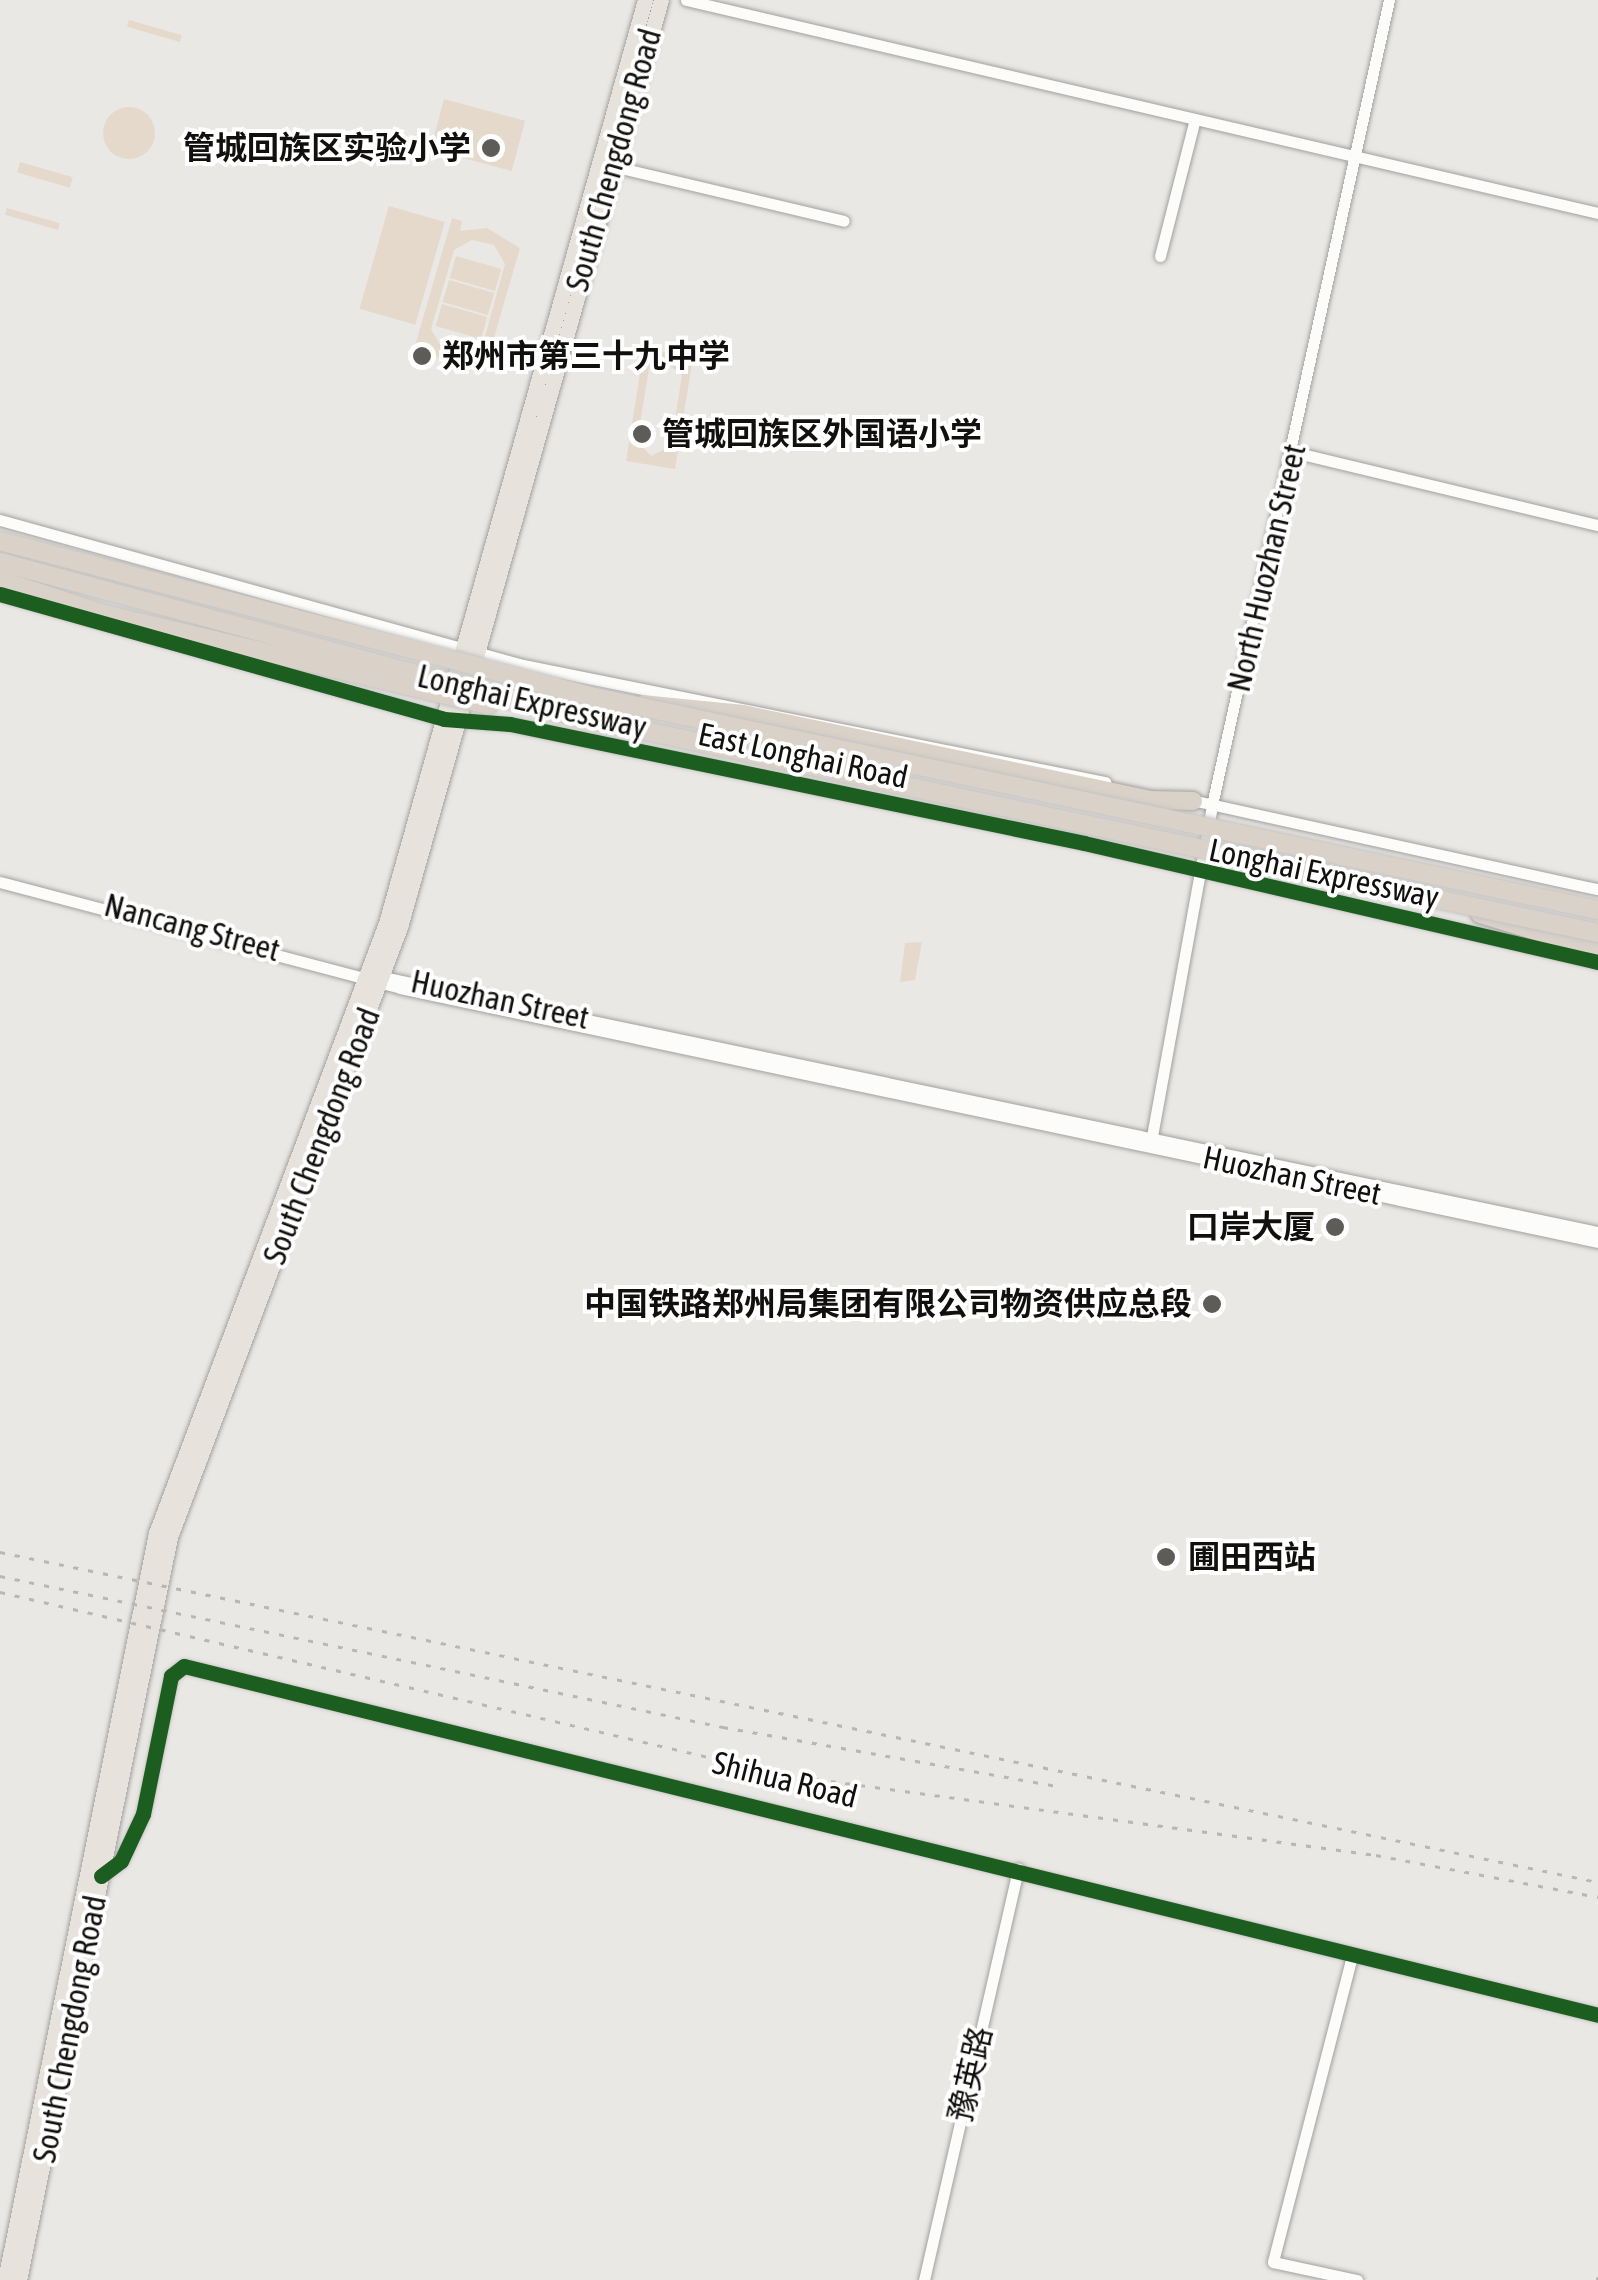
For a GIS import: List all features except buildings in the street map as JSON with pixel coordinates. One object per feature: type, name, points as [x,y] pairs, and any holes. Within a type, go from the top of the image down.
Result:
[{"type":"highway","name":"Longhai Expressway","points":[[0,539],[630,705],[1598,910]]},
{"type":"highway","name":"Longhai Expressway","points":[[0,562],[640,728],[1598,933]]},
{"type":"highway","points":[[0,580],[406,691],[640,728]]},
{"type":"highway","points":[[630,705],[743,714],[1151,800],[1192,800]]},
{"type":"highway","points":[[1433,898],[1598,950]]},
{"type":"main road","name":"South Chengdong Road","points":[[19,2280],[170,1538],[376,977],[451,720],[645,0]]},
{"type":"main road","name":"South Chengdong Road","points":[[469,651],[661,0]]},
{"type":"main road","name":"South Chengdong Road","points":[[5,2280],[156,1534],[376,977]]},
{"type":"street","points":[[686,0],[1598,214]]},
{"type":"street","name":"North Huozhan Street","points":[[1152,1136],[1205,871],[1212,805],[1293,452],[1389,0]]},
{"type":"street","points":[[1160,256],[1195,119]]},
{"type":"street","points":[[612,166],[844,221]]},
{"type":"street","points":[[1293,452],[1598,525]]},
{"type":"street","name":"East Longhai Road","points":[[0,520],[469,651],[1192,800],[1598,890]]},
{"type":"street","name":"East Longhai Road","points":[[0,594],[451,720],[1205,871],[1598,962]]},
{"type":"street","name":"Nancang Street","points":[[0,882],[376,977]]},
{"type":"street","name":"Huozhan Street","points":[[376,977],[1598,1232]]},
{"type":"street","name":"Huozhan Street","points":[[376,977],[1598,1242]]},
{"type":"street","name":"Shihua Road","points":[[101,1876],[122,1862],[144,1814],[171,1676],[184,1666],[1018,1868],[1352,1956],[1598,2015]]},
{"type":"street","name":"豫英路","points":[[924,2280],[1018,1868]]},
{"type":"street","points":[[1352,1956],[1272,2262],[1356,2280]]},
{"type":"shaded area","points":[[129,20],[182,35],[180,42],[127,27]]},
{"type":"shaded area","points":[[444,99],[525,121],[512,171],[431,149]]},
{"type":"shaded area","points":[[129,107],[147,115],[155,133],[147,151],[129,159],[111,151],[103,133],[111,115]]},
{"type":"shaded area","points":[[20,162],[73,177],[70,188],[17,173]]},
{"type":"shaded area","points":[[389,206],[445,222],[415,325],[360,309]]},
{"type":"shaded area","points":[[7,208],[60,223],[58,230],[5,215]]},
{"type":"shaded area","points":[[452,218],[462,221],[460,231],[487,228],[520,248],[487,362],[473,368],[449,366],[426,348],[420,366],[410,363]],"holes":[[[472,240],[494,245],[505,264],[483,344],[463,358],[445,353],[431,329],[454,250]]]},
{"type":"shaded area","points":[[456,256],[501,269],[495,291],[450,278]]},
{"type":"shaded area","points":[[449,280],[494,293],[488,315],[443,302]]},
{"type":"shaded area","points":[[442,304],[487,317],[481,339],[436,326]]},
{"type":"shaded area","points":[[644,349],[693,357],[675,469],[626,461]],"holes":[[[664,361],[682,375],[671,446],[651,456],[637,441],[649,369]]]},
{"type":"shaded area","points":[[922,942],[915,980],[900,982],[905,943]]},
{"type":"railway","points":[[0,1552],[1598,1882]]},
{"type":"railway","points":[[0,1576],[723,1727],[1063,1787]]},
{"type":"railway","points":[[0,1592],[786,1775],[1376,1855],[1598,1897]]},
{"type":"cycle path","points":[[0,594],[444,719],[510,724],[1084,843],[1598,962]]},
{"type":"cycle path","points":[[101,1876],[121,1861],[143,1814],[171,1676],[184,1666],[1598,2015]]},
{"type":"place","name":"管城回族区实验小学","points":[[491,148]]},
{"type":"place","name":"郑州市第三十九中学","points":[[422,356]]},
{"type":"place","name":"管城回族区外国语小学","points":[[642,434]]},
{"type":"place","name":"口岸大厦","points":[[1335,1227]]},
{"type":"place","name":"中国铁路郑州局集团有限公司物资供应总段","points":[[1212,1304]]},
{"type":"place","name":"圃田西站","points":[[1166,1557]]}]
